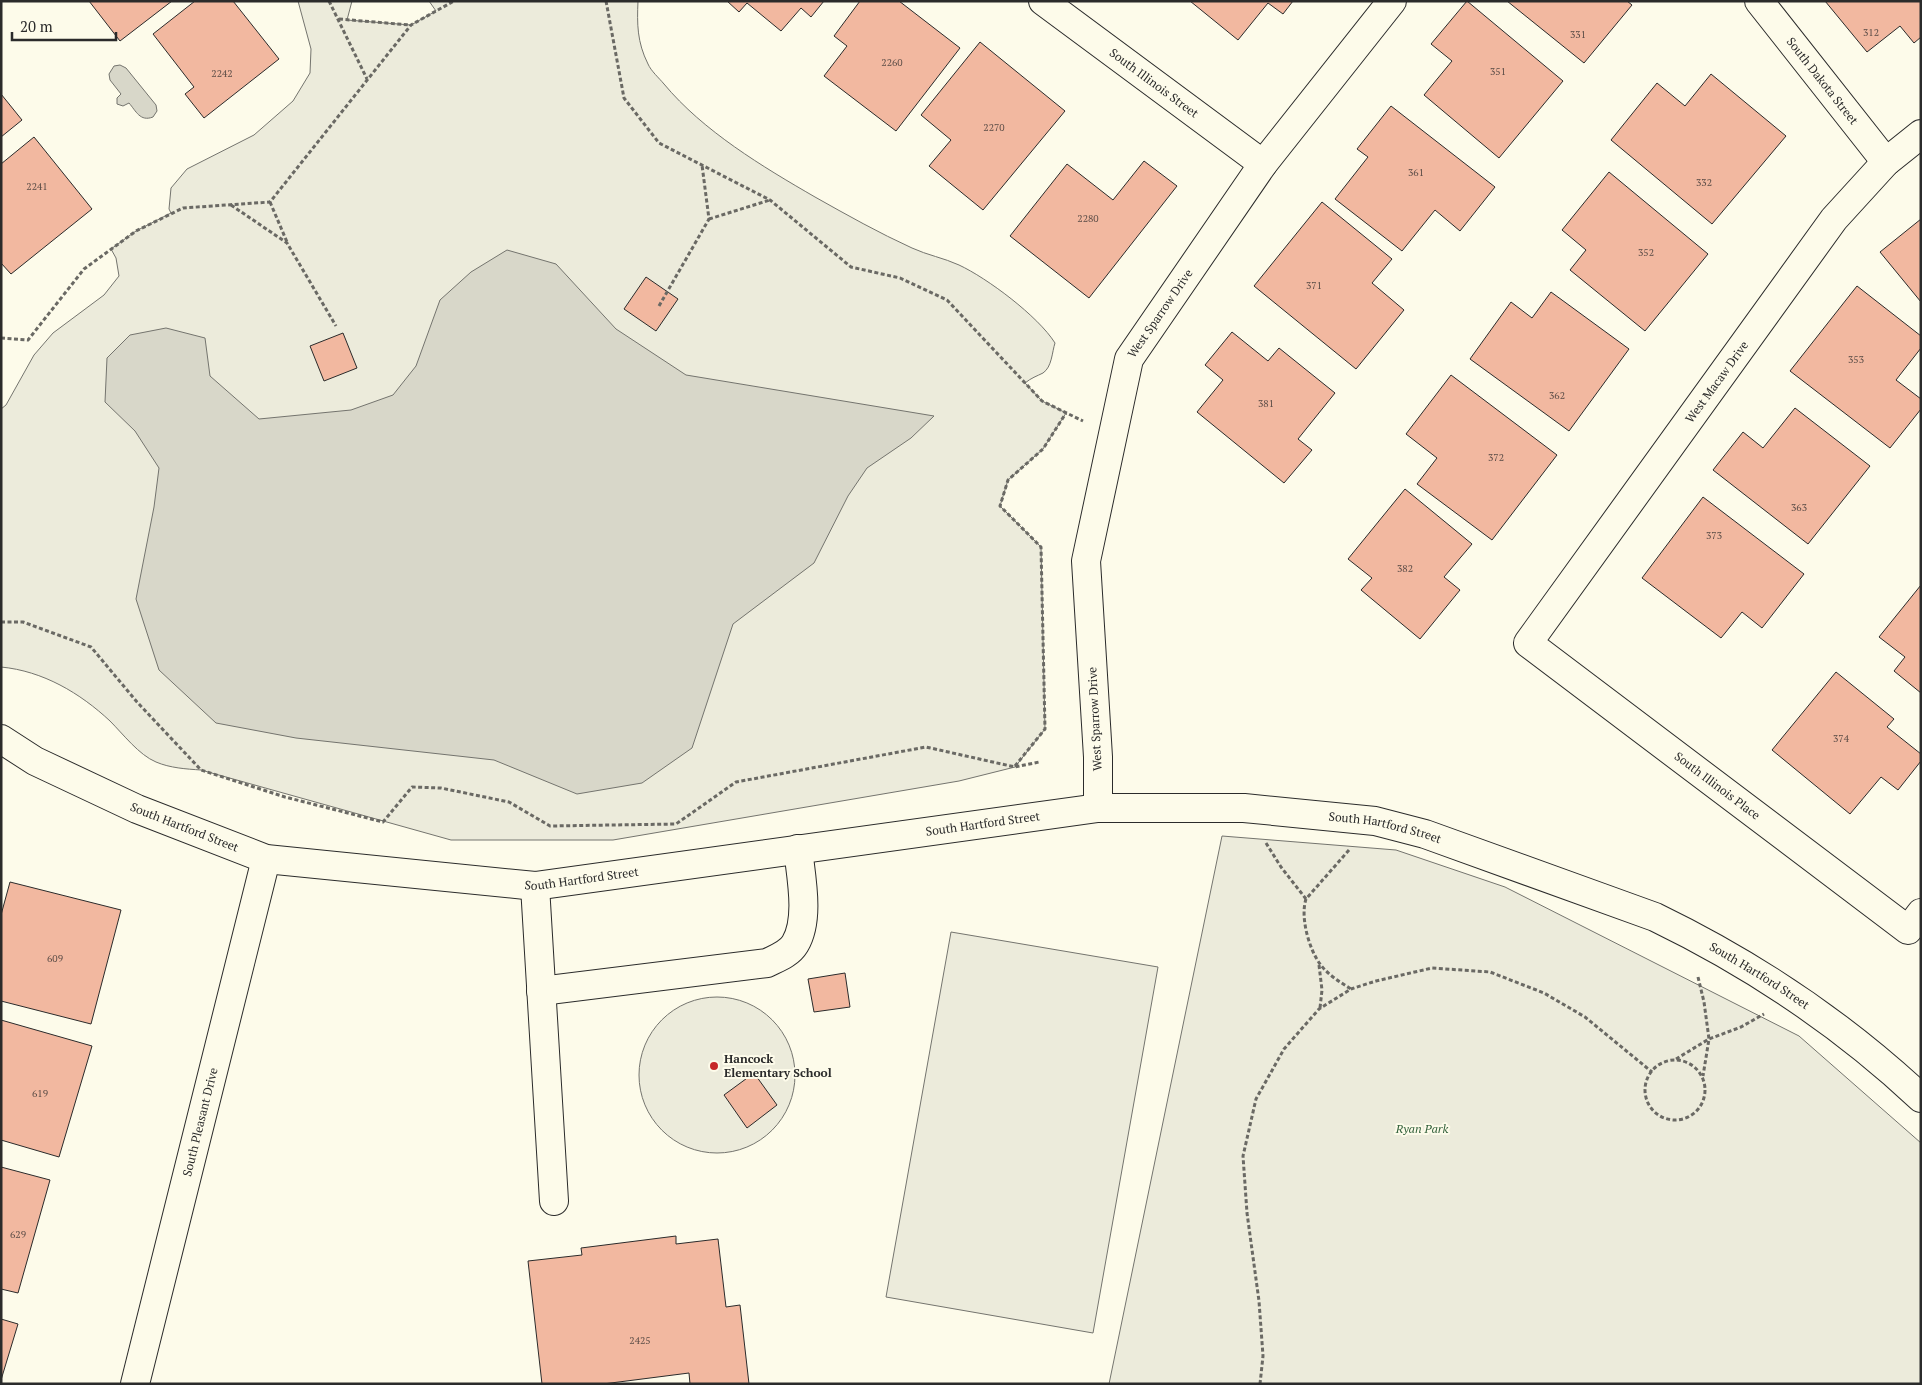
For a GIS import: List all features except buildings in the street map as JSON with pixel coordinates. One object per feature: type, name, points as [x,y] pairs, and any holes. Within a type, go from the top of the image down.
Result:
[{"type":"street","name":"South Illinois Street","points":[[1044,1],[1263,164]]},
{"type":"street","name":"West Sparrow Drive","points":[[1098,808],[1098,757],[1086,561],[1129,359],[1263,164],[1392,1]]},
{"type":"street","name":"South Dakota Street","points":[[1759,1],[1886,162]]},
{"type":"street","name":"West Macaw Drive","points":[[1528,643],[1834,219],[1886,162],[1921,134]]},
{"type":"street","name":"South Illinois Place","points":[[1528,643],[1914,921]]},
{"type":"street","name":"South Hartford Street","points":[[1,740],[35,761],[138,809],[266,859],[534,886],[1098,808],[1244,808],[1374,821],[1425,834],[1655,917],[1688,933],[1796,997],[1895,1074],[1921,1098]]},
{"type":"street","points":[[541,991],[767,962],[782,957],[794,945],[803,927],[798,849]]},
{"type":"street","name":"South Pleasant Drive","points":[[135,1384],[266,859]]},
{"type":"street","points":[[534,886],[554,1201]]},
{"type":"path","points":[[329,1],[367,79]]},
{"type":"path","points":[[1,338],[28,340],[84,269],[136,231],[183,208],[270,202],[411,25],[454,1]]},
{"type":"path","points":[[606,1],[624,98],[659,143],[770,200],[851,267],[900,278],[947,300],[1042,401],[1113,435]]},
{"type":"path","points":[[339,19],[411,25]]},
{"type":"path","points":[[659,306],[709,219],[702,165]]},
{"type":"path","points":[[709,219],[770,200]]},
{"type":"path","points":[[270,202],[287,243],[336,326]]},
{"type":"path","points":[[230,204],[287,243]]},
{"type":"path","points":[[1015,767],[1045,729],[1041,547],[1000,506],[1008,480],[1043,449],[1066,413]]},
{"type":"path","points":[[1,622],[24,622],[91,648],[137,702],[201,770],[285,797],[383,822],[412,787],[441,788],[509,802],[550,826],[676,824],[736,782],[926,747],[1015,767],[1039,762]]},
{"type":"path","points":[[1244,808],[1281,867],[1306,899]]},
{"type":"path","points":[[1320,1009],[1322,990],[1319,963],[1306,932],[1303,907],[1306,899],[1374,821]]},
{"type":"path","points":[[1688,933],[1704,1002],[1709,1039],[1703,1077],[1704,1099],[1699,1109],[1690,1116],[1680,1120],[1669,1120],[1659,1116],[1651,1108],[1646,1098],[1645,1087],[1648,1076],[1655,1067],[1665,1062],[1676,1060],[1687,1062],[1696,1068],[1703,1077]]},
{"type":"path","points":[[1319,963],[1334,978],[1352,989]]},
{"type":"path","points":[[1260,1384],[1263,1356],[1259,1301],[1247,1214],[1244,1156],[1256,1099],[1284,1049],[1320,1009],[1352,989],[1376,981],[1432,968],[1490,972],[1544,993],[1585,1017],[1652,1072]]},
{"type":"path","points":[[1676,1060],[1709,1039],[1741,1027],[1796,997]]},
{"type":"green space","points":[[298,1],[352,1],[347,20],[411,25],[436,11],[429,1],[638,1],[640,40],[649,67],[680,101],[715,132],[775,173],[851,217],[912,248],[970,271],[997,288],[1037,321],[1055,343],[1050,363],[1046,370],[1025,383],[1042,401],[1066,413],[1043,449],[1008,480],[1000,506],[1041,547],[1045,729],[1015,767],[959,781],[613,840],[451,840],[201,770],[184,769],[161,764],[150,759],[137,749],[110,721],[86,701],[60,685],[32,673],[1,667],[1,409],[6,405],[34,355],[53,333],[104,295],[119,276],[116,258],[111,249],[136,231],[171,213],[169,209],[171,188],[187,169],[254,135],[293,101],[310,73],[311,49]]},
{"type":"green space","name":"Ryan Park","points":[[1222,836],[1396,850],[1505,887],[1799,1036],[1921,1143],[1921,1384],[1109,1384]]},
{"type":"green space","points":[[951,932],[1158,967],[1093,1333],[886,1297]]},
{"type":"green space","points":[[709,997],[725,997],[740,1000],[754,1006],[777,1025],[786,1038],[792,1052],[795,1075],[794,1090],[786,1112],[767,1135],[754,1144],[740,1150],[725,1153],[709,1153],[694,1150],[680,1144],[657,1125],[648,1112],[642,1098],[639,1083],[639,1067],[642,1052],[648,1038],[667,1015],[680,1006],[694,1000]]},
{"type":"shaded area","points":[[120,65],[126,68],[156,105],[157,111],[153,117],[142,117],[129,103],[123,106],[117,104],[117,98],[121,94],[110,80],[109,74],[114,66]]},
{"type":"shaded area","points":[[507,250],[556,264],[616,329],[686,375],[934,416],[911,438],[867,468],[848,496],[814,563],[733,624],[692,748],[642,783],[577,794],[494,760],[296,738],[216,723],[159,670],[136,599],[154,507],[159,468],[135,431],[105,402],[107,358],[130,335],[166,328],[205,338],[210,376],[259,419],[351,410],[393,395],[416,366],[440,300],[471,272]]},
{"type":"place","name":"Hancock Elementary School","points":[[714,1066]]}]
